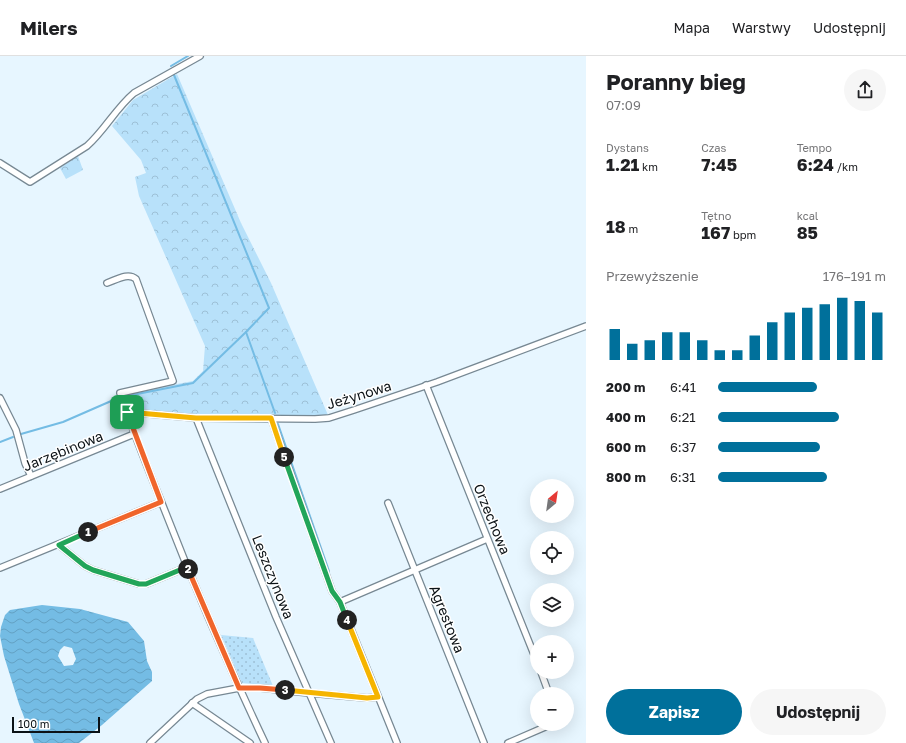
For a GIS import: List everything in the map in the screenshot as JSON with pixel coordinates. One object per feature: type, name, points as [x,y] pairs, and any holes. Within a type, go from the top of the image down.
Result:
[{"type":"street","points":[[0,163],[30,182],[88,146],[126,100],[134,93],[200,56]]},
{"type":"street","points":[[107,283],[128,276],[132,276],[136,279],[173,381],[120,393],[134,434],[187,567],[239,688],[265,743]]},
{"type":"street","name":"Jeżynowa","points":[[127,412],[196,418],[329,418],[426,385],[586,326]]},
{"type":"street","name":"Orzechowa","points":[[426,385],[530,645]]},
{"type":"street","points":[[0,398],[2,407],[16,430],[25,463],[31,476]]},
{"type":"street","name":"Leszczynowa","points":[[196,418],[276,617],[331,743]]},
{"type":"street","points":[[271,418],[332,591],[340,602],[397,743]]},
{"type":"street","name":"Jarzębinowa","points":[[0,489],[134,434]]},
{"type":"street","points":[[0,568],[161,502]]},
{"type":"street","name":"Agrestowa","points":[[388,503],[484,743]]},
{"type":"street","points":[[340,602],[487,539]]},
{"type":"street","points":[[59,545],[85,566],[93,570],[139,584],[146,584],[187,567]]},
{"type":"street","points":[[150,743],[192,703],[207,694],[239,688],[260,688],[309,694],[367,698],[378,697]]},
{"type":"street","points":[[192,703],[250,743]]},
{"type":"street","points":[[508,743],[536,731]]},
{"type":"green space","points":[[177,74],[241,223],[271,283],[328,415],[280,417],[232,416],[135,410],[139,405],[137,400],[134,399],[129,404],[124,394],[193,381],[203,371],[205,346],[139,196],[135,177],[146,173],[141,160],[112,126],[133,100]]},
{"type":"green space","points":[[78,156],[83,170],[66,179],[60,168]]},
{"type":"green space","points":[[221,635],[253,638],[273,686],[242,683]]},
{"type":"water","points":[[42,605],[80,609],[128,622],[144,641],[147,661],[152,672],[152,681],[79,743],[34,743],[19,704],[4,656],[0,636],[5,615],[10,610]],"holes":[[[64,646],[72,648],[76,659],[73,665],[64,666],[58,656],[60,650]]]},
{"type":"waterway","points":[[171,66],[188,56]]},
{"type":"waterway","points":[[127,396],[193,383],[269,308],[174,75]]},
{"type":"waterway","points":[[246,332],[275,413]]},
{"type":"waterway","points":[[21,434],[63,422],[118,398]]},
{"type":"waterway","points":[[278,424],[329,571]]},
{"type":"waterway","points":[[0,442],[13,437]]},
{"type":"route","points":[[127,412],[196,418],[271,418],[332,591],[340,602],[378,697],[367,698],[309,694],[260,688],[239,688],[187,567],[146,584],[139,584],[93,570],[85,566],[59,545],[161,502],[130,424],[127,412]]}]
